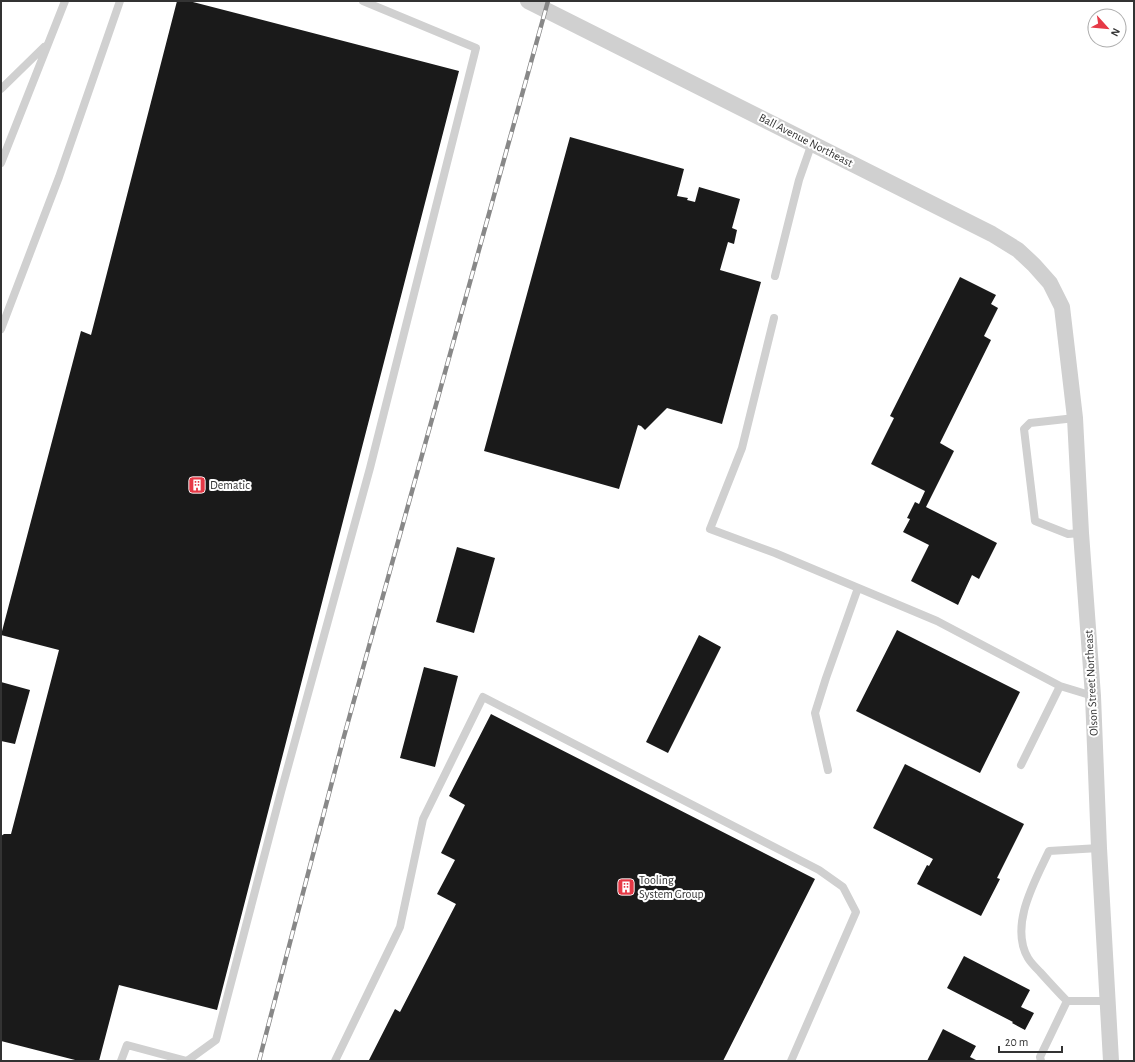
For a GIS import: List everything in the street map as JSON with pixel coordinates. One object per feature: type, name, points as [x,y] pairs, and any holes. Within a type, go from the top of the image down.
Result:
[{"type":"street","name":"Ball Avenue Northeast","points":[[528,1],[992,234],[1018,250],[1034,265],[1050,283],[1062,307]]},
{"type":"street","name":"Olson Street Northeast","points":[[1062,307],[1075,418],[1081,534],[1093,696],[1099,848],[1111,1061]]},
{"type":"lane","points":[[1,163],[46,45],[65,1]]},
{"type":"lane","points":[[1,329],[59,178],[120,1]]},
{"type":"lane","points":[[121,1061],[127,1045],[187,1061],[216,1040],[283,784],[370,468],[476,48],[363,1]]},
{"type":"lane","points":[[1,89],[46,45]]},
{"type":"lane","points":[[775,276],[799,180],[812,143]]},
{"type":"lane","points":[[774,318],[742,448],[710,529],[775,553],[937,621],[1060,686],[1093,696]]},
{"type":"lane","points":[[1075,418],[1030,423],[1024,429],[1035,521],[1068,534],[1081,534]]},
{"type":"lane","points":[[828,770],[815,714],[826,678],[858,588]]},
{"type":"lane","points":[[1021,765],[1060,686]]},
{"type":"lane","points":[[335,1061],[400,927],[423,819],[483,697],[819,870],[843,887],[856,912],[791,1061]]},
{"type":"lane","points":[[1099,848],[1049,851],[1030,891],[1023,914],[1021,933],[1023,947],[1028,959],[1068,1002],[1107,1001]]},
{"type":"lane","points":[[1041,1061],[1040,1057],[1068,1002]]},
{"type":"building","name":"Dematic","points":[[177,1],[189,1],[459,71],[217,1010],[119,985],[99,1061],[79,1061],[1,1041],[1,836],[4,834],[11,834],[59,650],[1,635],[81,331],[91,335]]},
{"type":"building","points":[[570,137],[684,169],[677,196],[688,198],[687,200],[695,202],[699,187],[740,199],[732,228],[737,230],[734,244],[728,242],[720,270],[761,282],[722,424],[667,408],[645,430],[638,425],[619,489],[484,451]]},
{"type":"building","points":[[960,277],[996,295],[991,304],[998,308],[984,336],[991,340],[940,443],[954,451],[926,507],[997,543],[979,579],[972,575],[958,605],[911,581],[929,545],[903,532],[910,519],[907,518],[915,502],[919,504],[925,491],[871,464],[894,418],[890,416]]},
{"type":"building","points":[[457,547],[495,558],[474,633],[436,622]]},
{"type":"building","points":[[897,630],[1020,692],[980,773],[856,711]]},
{"type":"building","points":[[699,635],[721,647],[668,753],[646,742]]},
{"type":"building","points":[[424,667],[458,676],[435,767],[400,758]]},
{"type":"building","points":[[1,682],[30,690],[15,744],[1,741]]},
{"type":"building","name":"Tooling System Group","points":[[491,714],[815,879],[723,1061],[369,1060],[395,1009],[400,1012],[456,904],[437,894],[455,860],[441,853],[465,805],[449,796]]},
{"type":"building","points":[[905,764],[1024,824],[997,878],[1000,879],[981,916],[917,884],[927,865],[929,866],[933,859],[873,828]]},
{"type":"building","points":[[964,956],[1030,990],[1021,1007],[1034,1013],[1025,1030],[1012,1023],[1013,1022],[947,988]]},
{"type":"building","points":[[943,1029],[976,1046],[970,1057],[978,1061],[927,1061]]},
{"type":"railway","points":[[259,1061],[343,740],[548,1]]},
{"type":"place","name":"Dematic","points":[[197,485]]},
{"type":"place","name":"Tooling System Group","points":[[626,887]]}]
